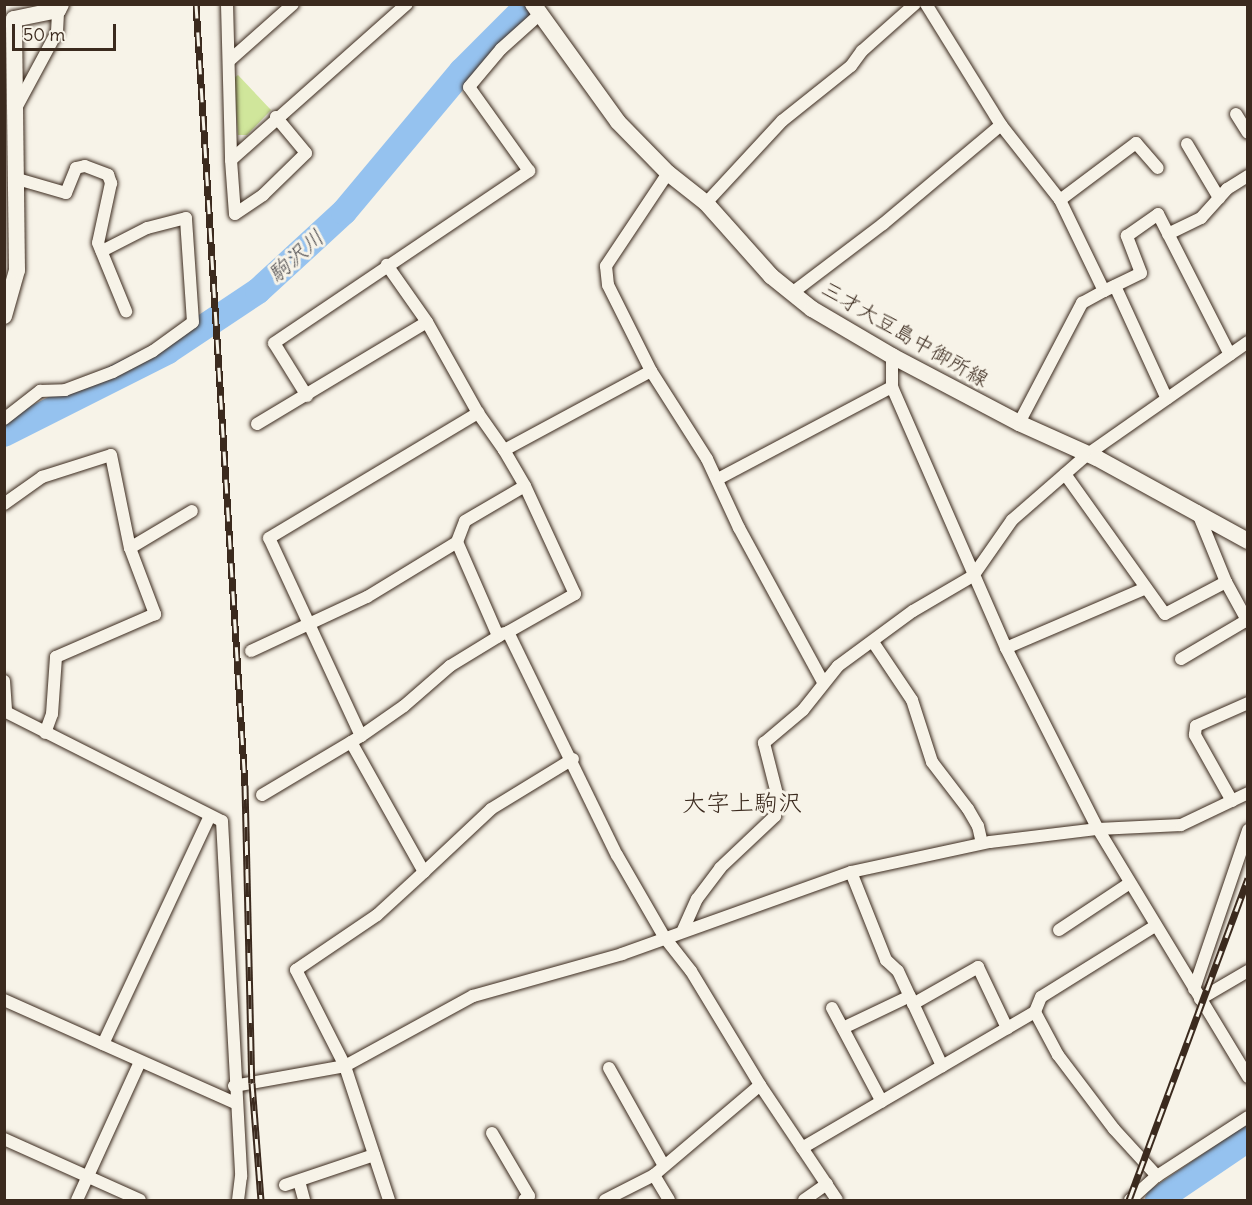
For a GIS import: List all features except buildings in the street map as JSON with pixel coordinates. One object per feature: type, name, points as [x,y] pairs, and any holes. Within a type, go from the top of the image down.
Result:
[{"type":"main road","points":[[4,316],[17,270],[11,229],[15,110],[10,15],[60,8]]},
{"type":"main road","name":"三才大豆島中御所線","points":[[536,9],[618,122],[668,173],[706,203],[792,293],[834,324],[892,356],[1019,423],[1089,454],[1197,511],[1248,541]]},
{"type":"street","points":[[226,4],[235,214],[263,195],[306,153],[276,117]]},
{"type":"street","points":[[230,60],[293,4]]},
{"type":"street","points":[[231,160],[276,117],[407,4]]},
{"type":"street","points":[[706,203],[782,121],[851,66],[862,51],[915,4]]},
{"type":"street","points":[[926,4],[1001,125],[1060,200],[1167,399]]},
{"type":"street","points":[[15,110],[57,32],[60,8]]},
{"type":"street","points":[[307,396],[274,343],[529,171],[469,87],[536,9]]},
{"type":"street","points":[[1236,114],[1248,134]]},
{"type":"street","points":[[792,293],[883,224],[1001,125]]},
{"type":"street","points":[[1060,200],[1136,142],[1158,168]]},
{"type":"street","points":[[1187,144],[1219,198]]},
{"type":"street","points":[[14,178],[66,193],[76,168],[86,166],[108,175],[111,183],[98,243],[126,311]]},
{"type":"street","points":[[668,173],[606,266],[608,285],[651,371],[718,479],[739,528],[824,682]]},
{"type":"street","points":[[1168,234],[1201,218],[1219,198],[1248,176]]},
{"type":"street","points":[[1019,423],[1082,303],[1141,273],[1127,236],[1158,214],[1230,355]]},
{"type":"street","points":[[4,419],[40,391],[65,390],[112,372],[153,351],[193,321],[186,218],[147,228],[102,251]]},
{"type":"street","points":[[262,795],[356,739],[404,706],[450,666],[575,594],[525,486],[504,450],[478,413],[427,322],[387,265]]},
{"type":"street","points":[[256,424],[307,396],[427,322]]},
{"type":"street","points":[[682,930],[697,899],[720,868],[775,816],[777,794],[764,743],[803,710],[838,666],[913,611],[973,576],[1012,520],[1065,474],[1089,454],[1248,342]]},
{"type":"street","points":[[892,356],[892,387],[1006,648],[1098,828],[1248,1077]]},
{"type":"street","points":[[504,450],[651,371]]},
{"type":"street","points":[[718,479],[892,387]]},
{"type":"street","points":[[424,872],[356,739],[310,621],[269,538],[478,413]]},
{"type":"street","points":[[4,504],[42,477],[111,455],[130,548],[155,614],[56,657],[52,714],[45,733]]},
{"type":"street","points":[[1065,474],[1166,614],[1226,582]]},
{"type":"street","points":[[251,651],[375,592],[457,542],[465,521],[525,486]]},
{"type":"street","points":[[130,548],[192,510]]},
{"type":"street","points":[[1181,658],[1247,621],[1226,582],[1197,511]]},
{"type":"street","points":[[457,542],[503,634],[573,759],[617,855],[665,938],[691,971],[760,1084],[837,1200]]},
{"type":"street","points":[[1006,648],[1146,588]]},
{"type":"street","points":[[873,642],[912,700],[932,762],[968,809],[978,826],[982,843]]},
{"type":"street","points":[[4,681],[5,712],[209,818],[222,821],[240,1176],[238,1200]]},
{"type":"street","points":[[1232,801],[1196,735],[1196,726],[1248,703]]},
{"type":"street","points":[[389,1200],[345,1066],[296,969],[378,915],[491,809],[573,759]]},
{"type":"street","points":[[234,1086],[345,1066],[473,996],[518,982],[559,975],[851,872],[982,843],[1098,828],[1181,825],[1248,793]]},
{"type":"street","points":[[103,1044],[209,818]]},
{"type":"street","points":[[1197,994],[1248,830]]},
{"type":"street","points":[[851,872],[886,960],[898,971],[942,1066]]},
{"type":"street","points":[[1059,930],[1130,883]]},
{"type":"street","points":[[802,1148],[1035,1012],[1041,997],[1155,926]]},
{"type":"street","points":[[843,1028],[911,1000],[978,967],[1007,1028]]},
{"type":"street","points":[[1197,994],[1248,971]]},
{"type":"street","points":[[4,1000],[235,1103]]},
{"type":"street","points":[[832,1008],[882,1101]]},
{"type":"street","points":[[1035,1012],[1065,1064],[1114,1129],[1157,1176]]},
{"type":"street","points":[[76,1200],[140,1062]]},
{"type":"street","points":[[609,1068],[659,1171],[669,1200]]},
{"type":"street","points":[[605,1200],[659,1171],[760,1084]]},
{"type":"street","points":[[1130,1200],[1157,1176],[1248,1117]]},
{"type":"street","points":[[492,1133],[529,1196],[524,1200]]},
{"type":"street","points":[[4,1139],[140,1200]]},
{"type":"street","points":[[285,1185],[374,1155]]},
{"type":"street","points":[[299,1181],[304,1200]]},
{"type":"street","points":[[804,1200],[827,1184]]},
{"type":"green space","points":[[238,75],[271,110],[247,135],[238,135],[234,78]]},
{"type":"waterway","name":"駒沢川","points":[[4,434],[168,351],[258,291],[344,212],[462,71],[529,4]]},
{"type":"waterway","points":[[1158,1200],[1248,1139]]},
{"type":"railway","points":[[196,4],[245,785],[252,1083],[261,1200]]},
{"type":"railway","points":[[1129,1200],[1248,878]]},
{"type":"district","name":"大字上駒沢","points":[[742,803]]}]
